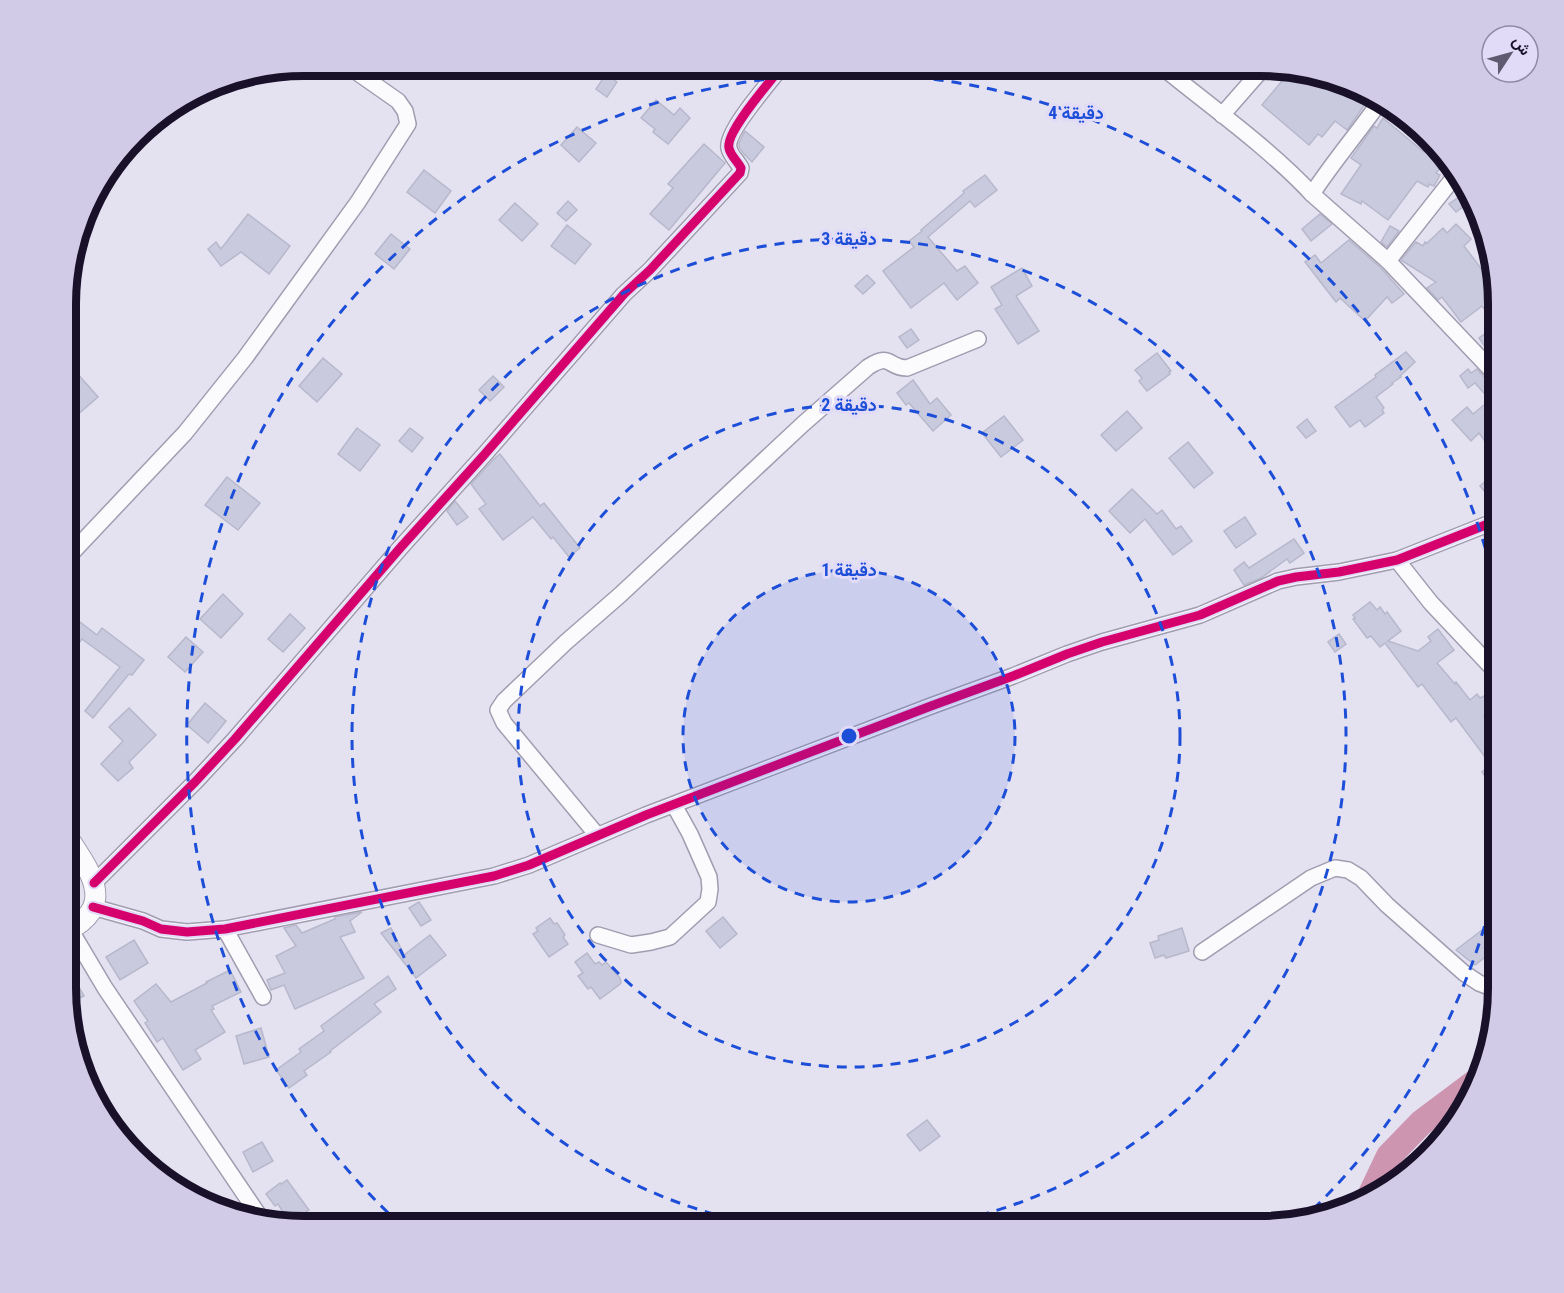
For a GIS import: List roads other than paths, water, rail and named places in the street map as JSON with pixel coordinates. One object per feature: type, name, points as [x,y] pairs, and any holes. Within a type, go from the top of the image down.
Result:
[{"type":"main road","points":[[76,850],[94,883],[95,899],[90,914],[76,925]]},
{"type":"street","points":[[76,549],[185,433],[245,358],[358,202],[408,124],[405,111],[398,101],[362,76]]},
{"type":"street","points":[[94,883],[235,739],[624,294],[740,173],[741,168],[729,147],[731,136],[740,120],[774,76]]},
{"type":"street","points":[[1173,76],[1298,179],[1388,261],[1488,366]]},
{"type":"street","points":[[1222,115],[1256,76]]},
{"type":"street","points":[[1312,194],[1326,171],[1375,108]]},
{"type":"street","points":[[1388,261],[1451,181]]},
{"type":"street","points":[[597,835],[504,723],[498,710],[504,701],[803,424],[868,367],[883,359],[907,368],[978,339]]},
{"type":"street","points":[[93,907],[143,921],[161,929],[187,932],[225,929],[494,876],[529,865],[597,835],[1067,654],[1200,615],[1278,581],[1397,560],[1488,524]]},
{"type":"street","points":[[1397,560],[1431,603],[1488,663]]},
{"type":"street","points":[[598,934],[632,945],[660,940],[670,937],[708,902],[709,877],[674,805]]},
{"type":"street","points":[[1202,952],[1311,878],[1335,868],[1348,870],[1361,878],[1387,905],[1464,973],[1488,986]]},
{"type":"street","points":[[225,929],[263,998]]},
{"type":"street","points":[[76,941],[105,988],[256,1211]]},
{"type":"waterway","points":[[1375,1185],[1389,1156],[1421,1123],[1462,1092]]}]
